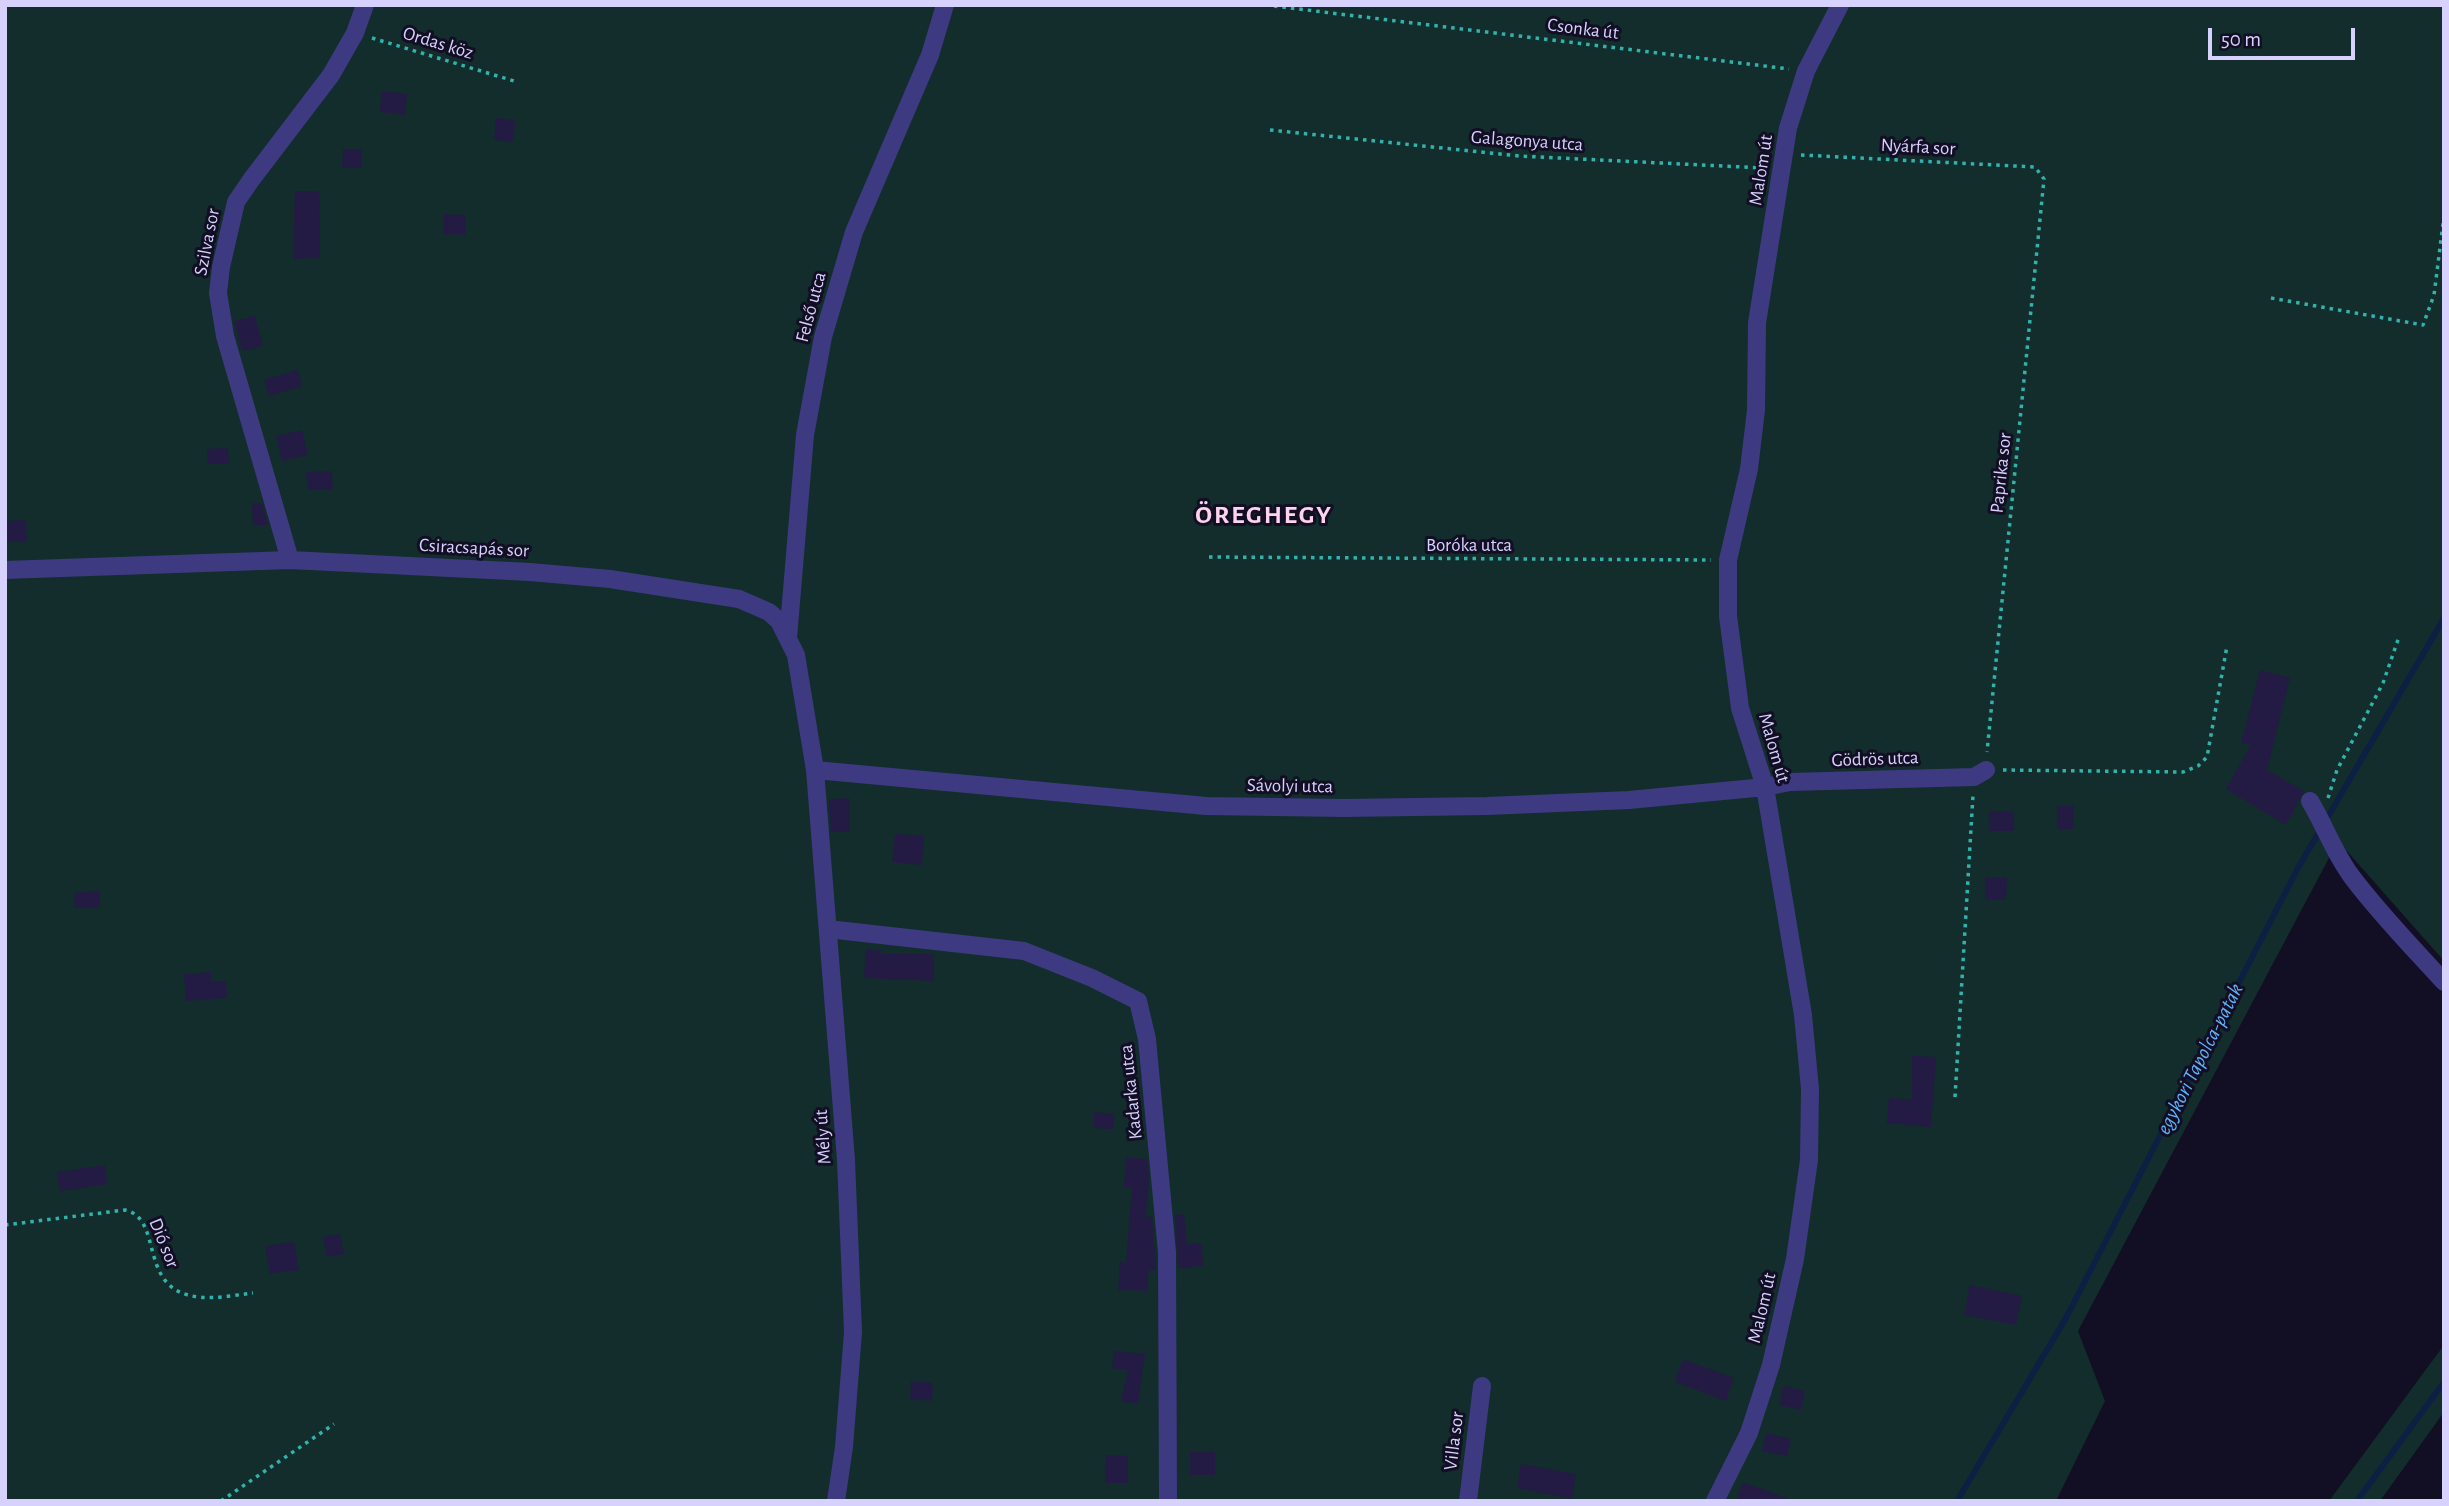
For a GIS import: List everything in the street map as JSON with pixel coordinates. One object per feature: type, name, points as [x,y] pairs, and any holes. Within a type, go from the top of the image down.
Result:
[{"type":"street","name":"Szilva sor","points":[[290,560],[225,336],[218,293],[221,267],[236,202],[331,75],[355,33],[365,5]]},
{"type":"street","name":"Felső utca","points":[[788,638],[805,435],[823,337],[854,232],[930,55],[945,5]]},
{"type":"street","name":"Malom út","points":[[1715,1501],[1749,1433],[1771,1365],[1795,1259],[1809,1160],[1810,1089],[1803,1015],[1765,787],[1740,708],[1728,616],[1728,560],[1749,468],[1756,410],[1756,323],[1788,128],[1806,71],[1840,5]]},
{"type":"street","name":"Csiracsapás sor","points":[[5,570],[290,560],[530,572],[610,579],[739,599],[769,612],[779,621],[796,655],[815,770]]},
{"type":"street","name":"Sávolyi utca","points":[[815,770],[1206,806],[1486,806],[1629,800],[1765,787]]},
{"type":"street","name":"Mély út","points":[[815,770],[846,1160],[853,1332],[844,1447],[836,1501]]},
{"type":"street","name":"Gödrös utca","points":[[1765,787],[1790,782],[1980,773]]},
{"type":"street","points":[[2310,801],[2351,876],[2444,982]]},
{"type":"street","name":"Kadarka utca","points":[[828,929],[1024,951],[1092,978],[1138,1001],[1147,1039],[1167,1252],[1168,1501]]},
{"type":"street","name":"Villa sor","points":[[1468,1501],[1482,1386]]},
{"type":"path","name":"Csonka út","points":[[1274,6],[1806,71]]},
{"type":"path","name":"Ordas köz","points":[[355,33],[514,81]]},
{"type":"path","name":"Galagonya utca","points":[[1270,130],[1520,156],[1784,162]]},
{"type":"path","name":"Nyárfa sor","points":[[1784,162],[2035,167],[2044,179]]},
{"type":"path","name":"Paprika sor","points":[[1955,1097],[1980,773],[2044,179]]},
{"type":"path","points":[[2272,298],[2423,325],[2434,295],[2444,216]]},
{"type":"path","name":"Boróka utca","points":[[1209,557],[1728,560]]},
{"type":"path","points":[[2321,819],[2337,769],[2360,731],[2383,683],[2399,637]]},
{"type":"path","points":[[1980,773],[2183,772],[2198,766],[2207,757],[2227,646]]},
{"type":"path","name":"Dió sor","points":[[5,1225],[125,1210],[133,1212],[142,1220],[148,1233],[155,1264],[164,1282],[178,1292],[199,1297],[253,1293]]},
{"type":"path","points":[[221,1501],[334,1424]]},
{"type":"green space","points":[[5,5],[2444,5],[2444,961],[2338,841],[2078,1331],[2105,1401],[2056,1501],[5,1501]]},
{"type":"green space","points":[[2444,1345],[2444,1412],[2380,1501],[2329,1501]]},
{"type":"building","points":[[382,91],[407,94],[405,115],[380,112]]},
{"type":"building","points":[[496,118],[515,120],[513,142],[494,140]]},
{"type":"building","points":[[343,149],[362,149],[362,168],[342,167]]},
{"type":"building","points":[[295,191],[319,191],[320,258],[293,259]]},
{"type":"building","points":[[443,214],[466,215],[465,235],[443,234]]},
{"type":"building","points":[[255,316],[263,346],[242,351],[234,321]]},
{"type":"building","points":[[297,370],[302,386],[269,396],[264,380]]},
{"type":"building","points":[[302,430],[308,455],[282,461],[276,436]]},
{"type":"building","points":[[228,448],[229,463],[208,464],[207,449]]},
{"type":"building","points":[[332,471],[333,489],[308,490],[306,472]]},
{"type":"building","points":[[252,503],[262,503],[268,525],[253,525]]},
{"type":"building","points":[[26,520],[27,541],[5,542],[5,521]]},
{"type":"building","points":[[2260,670],[2290,678],[2267,770],[2304,791],[2286,825],[2226,789],[2251,745],[2241,743]]},
{"type":"building","points":[[850,798],[850,832],[831,832],[829,799]]},
{"type":"building","points":[[2074,805],[2074,829],[2057,829],[2057,806]]},
{"type":"building","points":[[1989,811],[2014,812],[2014,831],[1989,831]]},
{"type":"building","points":[[895,834],[924,836],[922,865],[892,862]]},
{"type":"building","points":[[1985,877],[2007,877],[2006,900],[1985,899]]},
{"type":"building","points":[[99,891],[100,907],[75,908],[74,893]]},
{"type":"building","points":[[866,949],[881,950],[881,954],[934,954],[934,981],[864,978]]},
{"type":"building","points":[[211,972],[211,981],[226,981],[227,998],[186,1001],[184,974]]},
{"type":"building","points":[[1912,1056],[1936,1057],[1931,1127],[1887,1123],[1889,1098],[1912,1100]]},
{"type":"building","points":[[1094,1112],[1114,1114],[1113,1129],[1093,1128]]},
{"type":"building","points":[[1126,1157],[1147,1159],[1149,1179],[1146,1217],[1152,1216],[1156,1270],[1148,1271],[1147,1291],[1118,1290],[1120,1262],[1126,1263],[1132,1187],[1124,1187]]},
{"type":"building","points":[[105,1165],[107,1184],[60,1191],[57,1172]]},
{"type":"building","points":[[1184,1214],[1187,1244],[1202,1243],[1203,1266],[1178,1268],[1175,1215]]},
{"type":"building","points":[[340,1234],[344,1254],[327,1257],[323,1237]]},
{"type":"building","points":[[294,1242],[299,1270],[270,1274],[265,1246]]},
{"type":"building","points":[[1970,1285],[2022,1296],[2016,1325],[1964,1315]]},
{"type":"building","points":[[1114,1351],[1145,1354],[1138,1404],[1121,1401],[1128,1370],[1112,1368]]},
{"type":"building","points":[[1683,1359],[1734,1378],[1726,1401],[1675,1382]]},
{"type":"building","points":[[911,1381],[933,1383],[932,1401],[910,1399]]},
{"type":"building","points":[[1783,1386],[1805,1391],[1801,1410],[1779,1405]]},
{"type":"building","points":[[1766,1433],[1791,1439],[1787,1456],[1762,1451]]},
{"type":"building","points":[[1190,1452],[1215,1452],[1215,1475],[1190,1475]]},
{"type":"building","points":[[1106,1455],[1128,1456],[1128,1483],[1105,1483]]},
{"type":"building","points":[[1521,1464],[1576,1474],[1572,1499],[1517,1488]]},
{"type":"building","points":[[1743,1482],[1789,1499],[1789,1501],[1736,1501]]},
{"type":"waterway","name":"egykori Tapolca-patak","points":[[1957,1501],[2066,1318],[2298,868],[2444,618]]},
{"type":"waterway","points":[[2357,1501],[2444,1382]]},
{"type":"district","name":"ÖREGHEGY","points":[[1264,515]]}]
